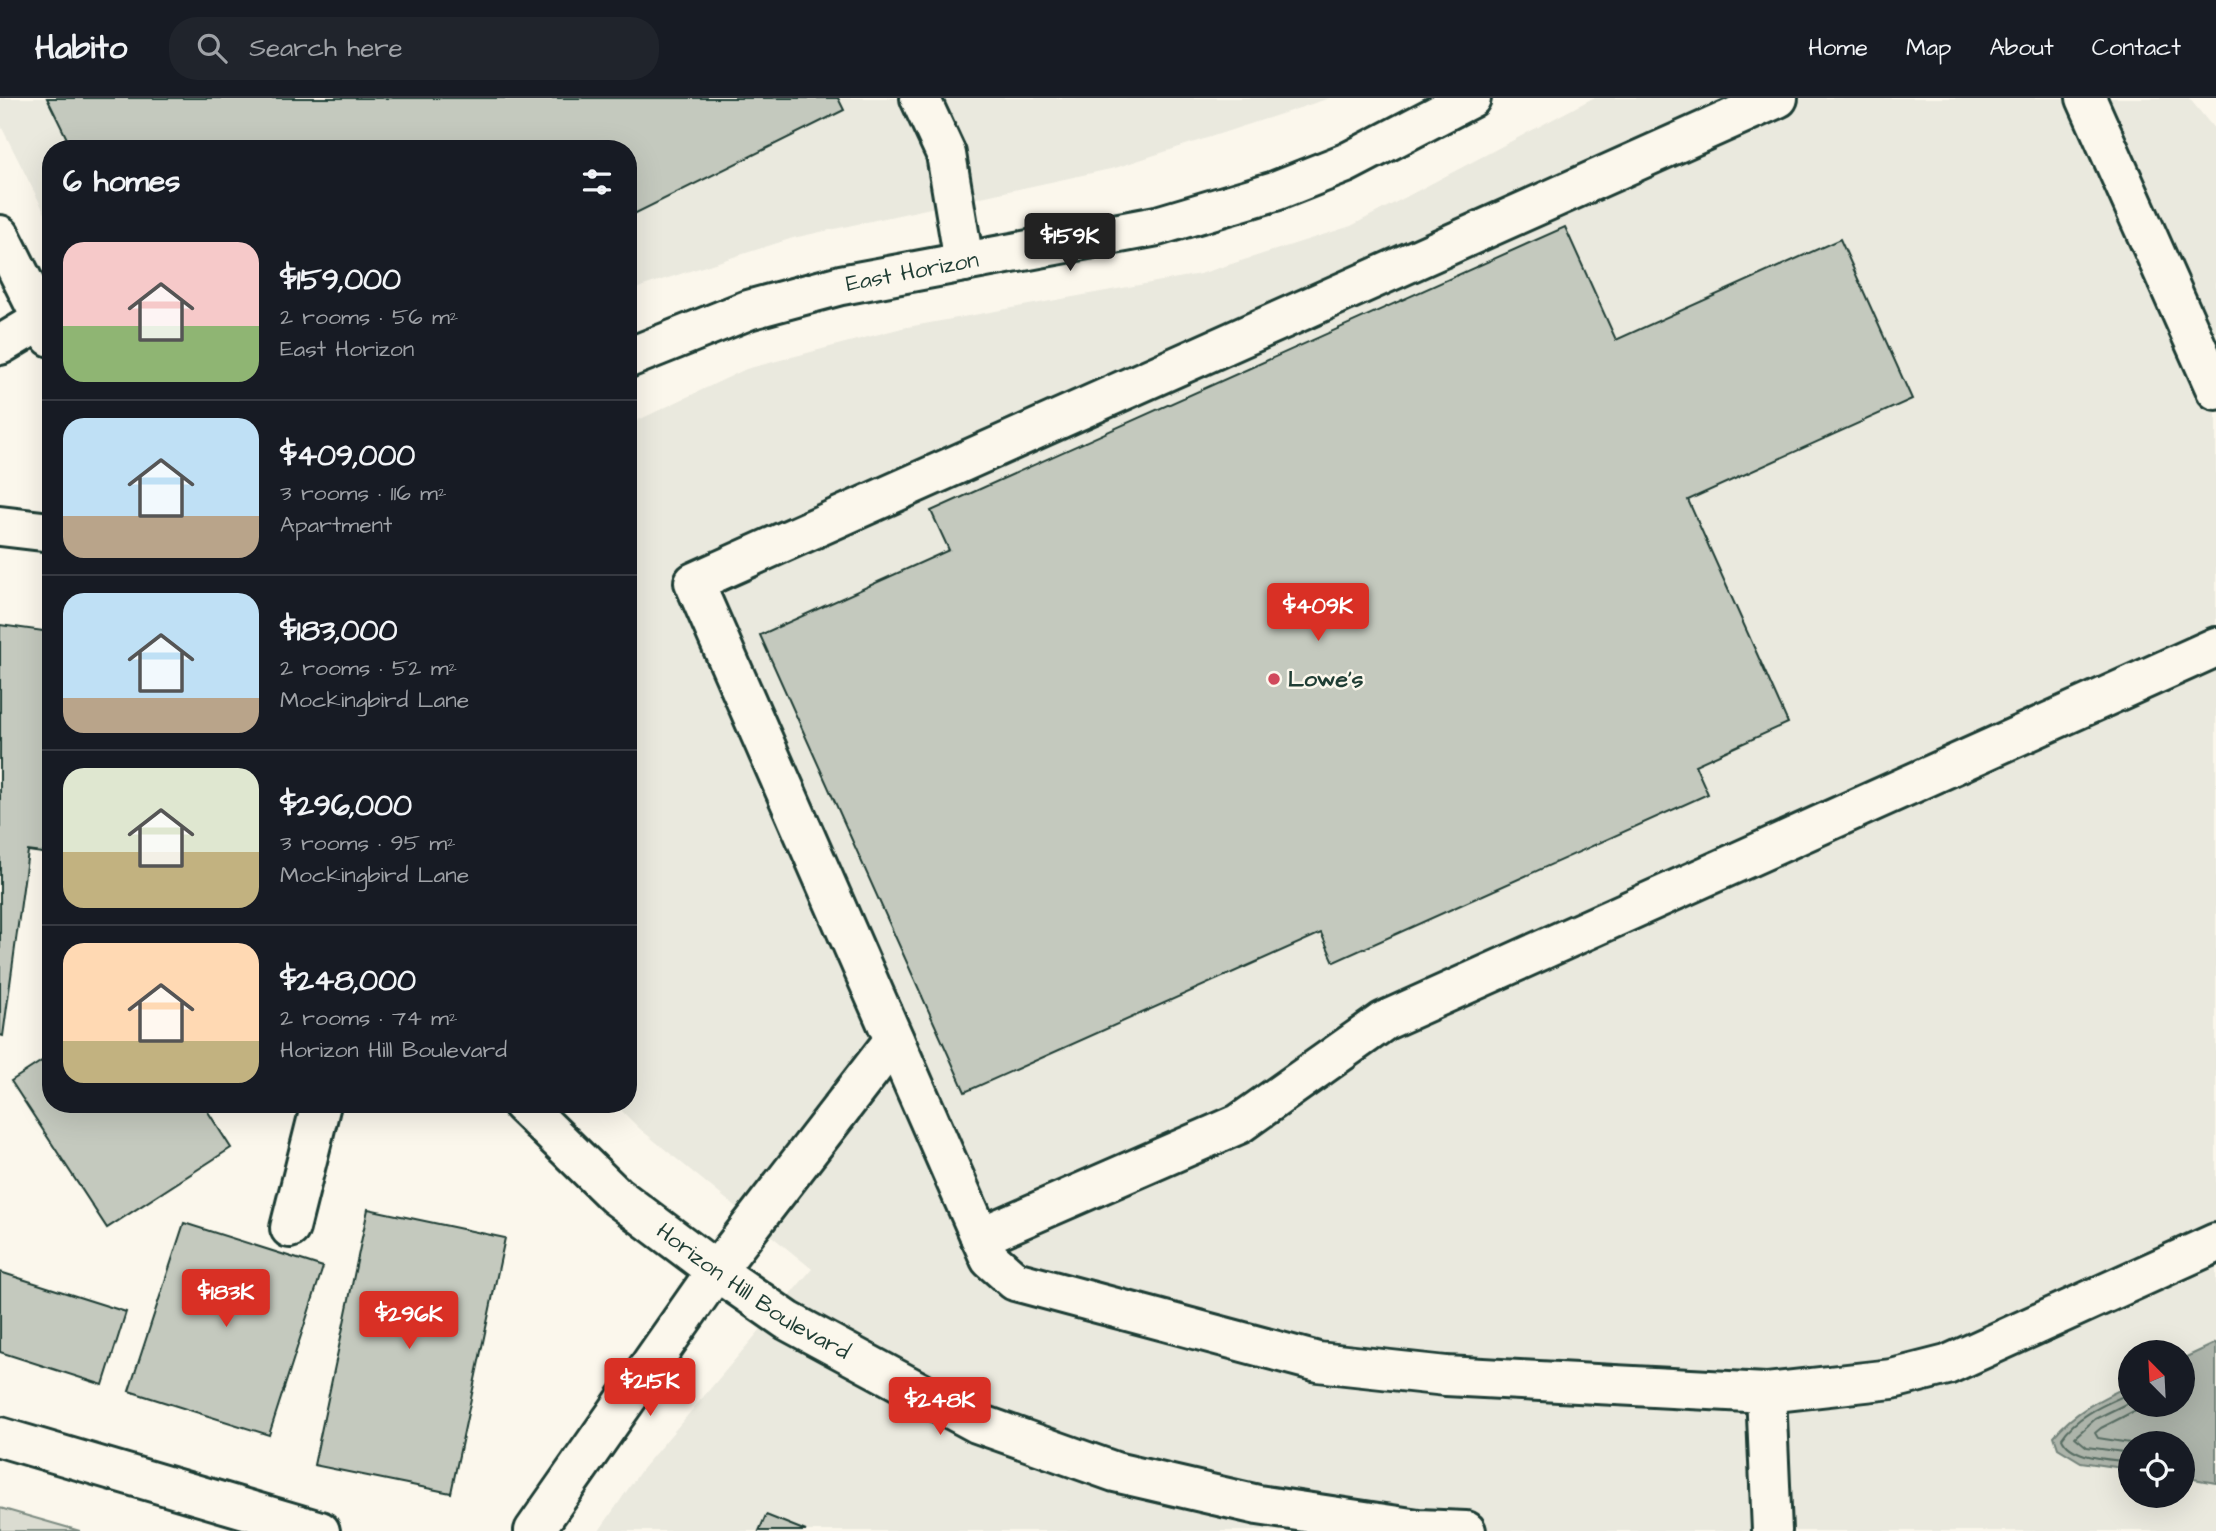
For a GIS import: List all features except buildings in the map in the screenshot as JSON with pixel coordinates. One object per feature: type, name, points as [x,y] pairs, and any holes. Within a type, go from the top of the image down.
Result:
[{"type":"street","points":[[920,98],[946,154],[964,262]]},
{"type":"street","name":"East Horizon","points":[[637,354],[748,310],[841,285],[1157,226],[1275,191],[1346,163],[1471,98]]},
{"type":"street","points":[[1778,98],[694,582],[990,1259],[1015,1281],[1318,1362],[1446,1376],[1766,1393],[1892,1379],[1947,1365],[2216,1243]]},
{"type":"street","points":[[2086,98],[2216,390]]},
{"type":"street","points":[[0,235],[42,319]]},
{"type":"street","points":[[0,345],[42,331]]},
{"type":"street","points":[[0,526],[42,531]]},
{"type":"street","points":[[980,1237],[1239,1124],[1384,1021],[2216,647]]},
{"type":"street","points":[[534,1531],[716,1271],[894,1040]]},
{"type":"street","points":[[289,1228],[319,1113]]},
{"type":"street","name":"Horizon Hill Boulevard","points":[[531,1113],[615,1195],[716,1271],[788,1321],[977,1423],[1128,1475],[1258,1505],[1418,1530],[1466,1531]]},
{"type":"street","points":[[1766,1393],[1772,1531]]},
{"type":"street","points":[[0,1437],[320,1531]]},
{"type":"shaded area","points":[[0,98],[1330,98],[1115,168],[793,238],[637,289],[637,140],[42,140],[42,207],[0,124]]},
{"type":"shaded area","points":[[1593,98],[2189,98],[2216,131],[2216,1531],[599,1531],[642,1469],[812,1269],[624,1113],[637,1113],[637,421],[746,369],[902,328],[1200,274],[1351,226]]},
{"type":"shaded area","points":[[0,1508],[80,1531],[0,1531]]},
{"type":"water","points":[[2216,1343],[2216,1483],[2195,1479],[2195,1431],[2118,1431],[2118,1467],[2081,1462],[2058,1448],[2054,1436],[2062,1427],[2118,1391],[2118,1418],[2194,1418],[2195,1353]]},
{"type":"place","name":"Lowe's","points":[[1274,679]]}]
